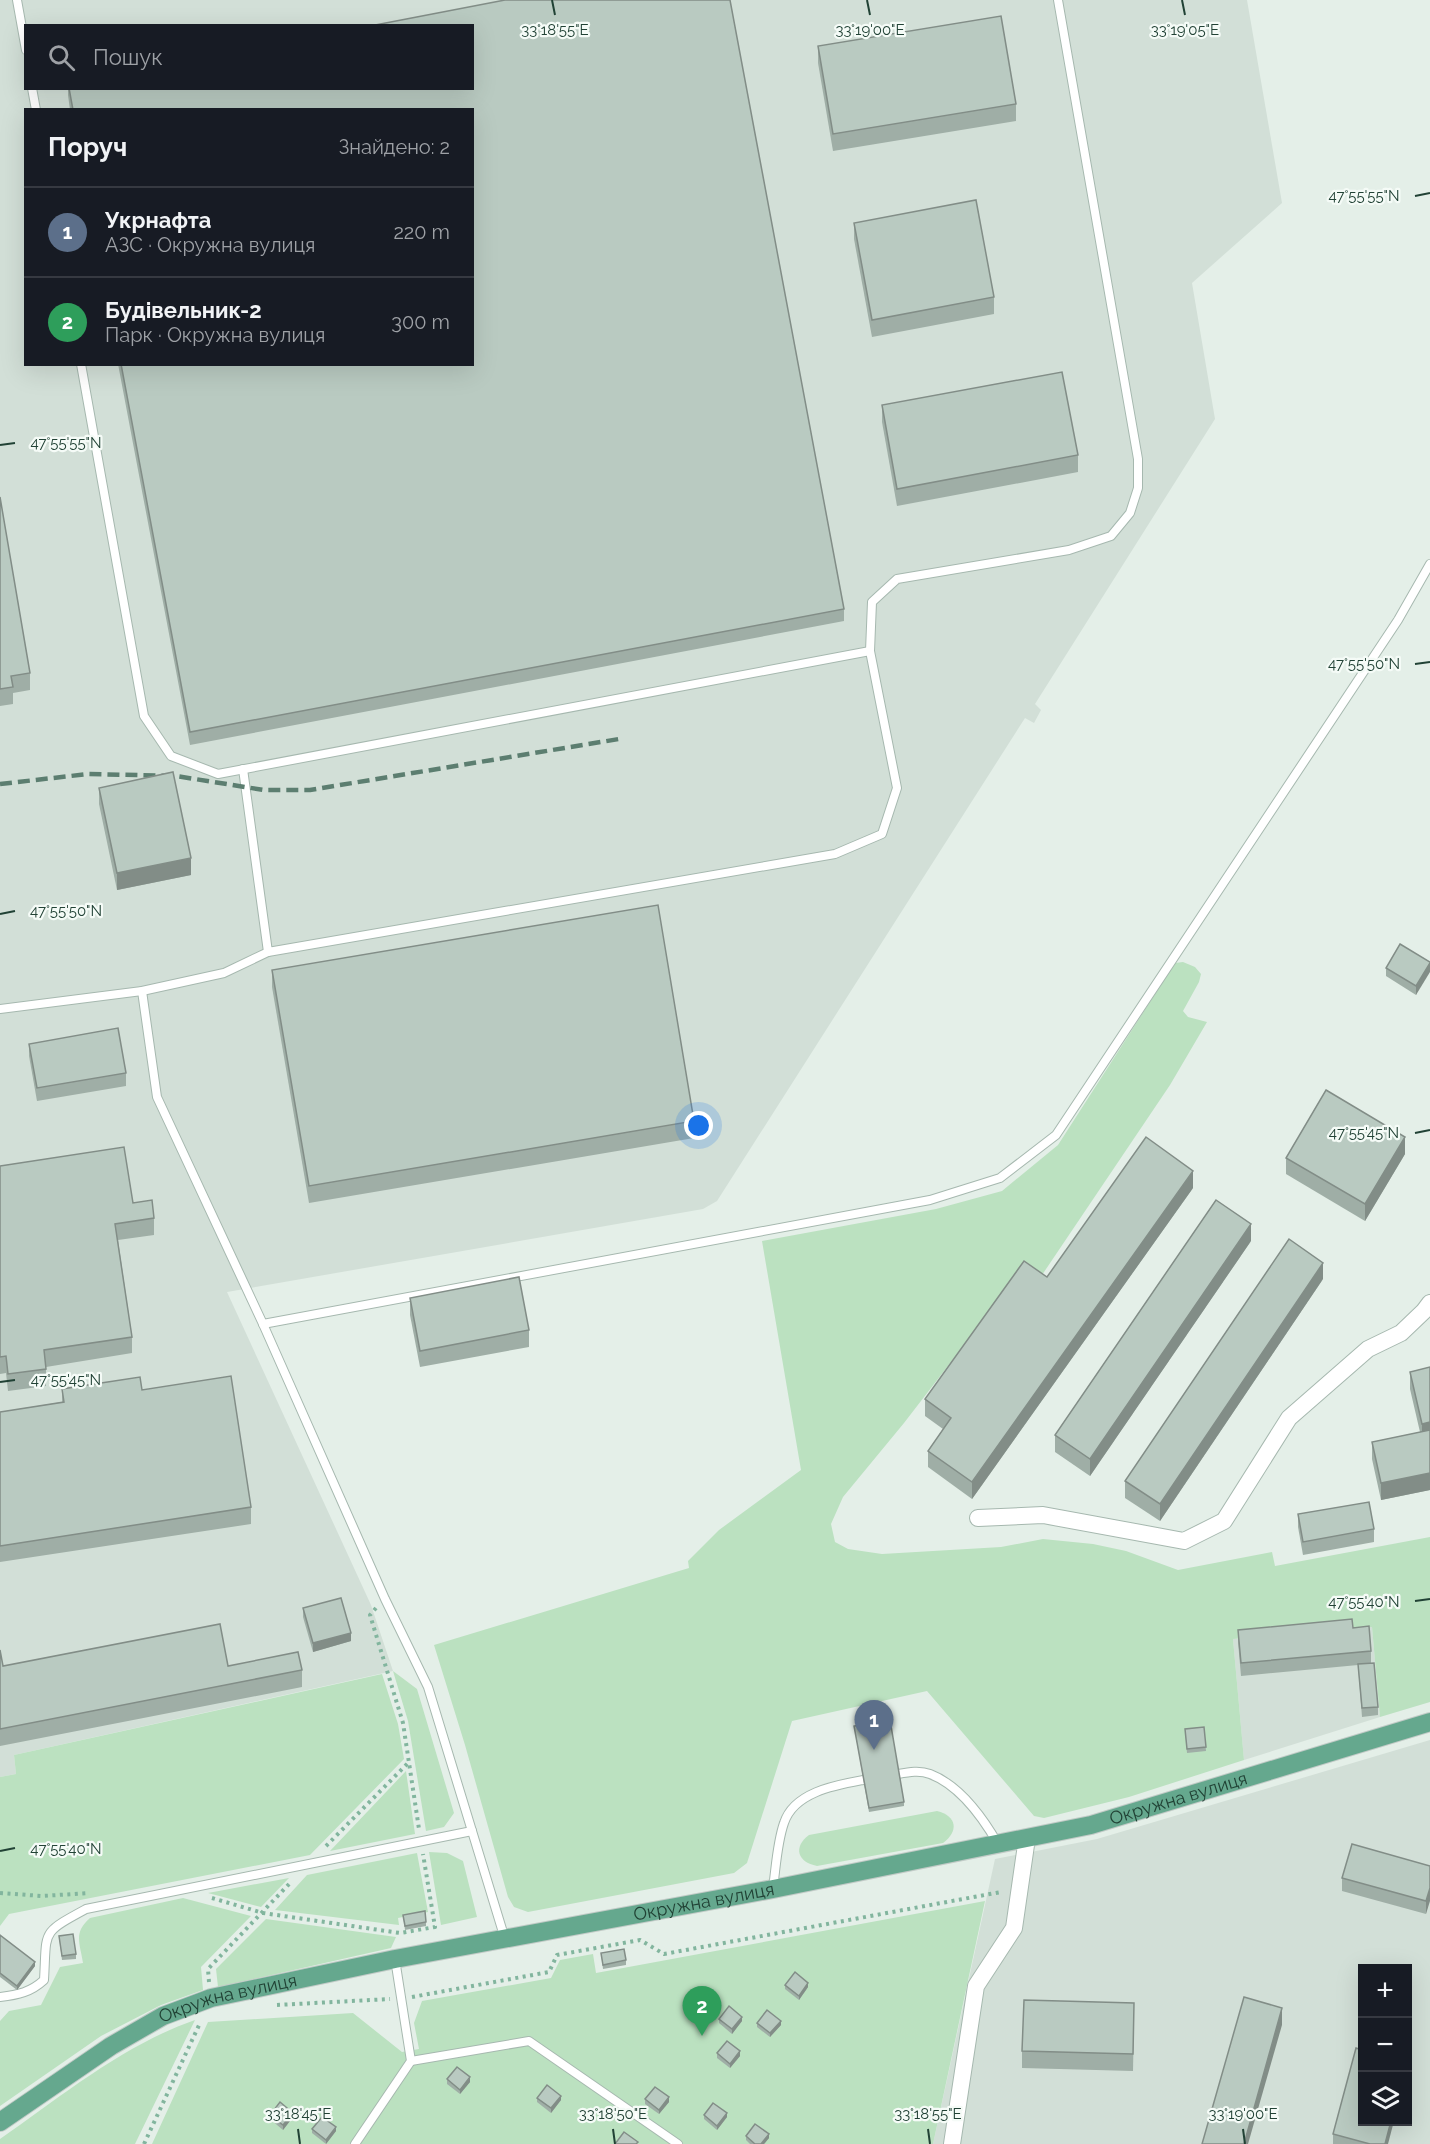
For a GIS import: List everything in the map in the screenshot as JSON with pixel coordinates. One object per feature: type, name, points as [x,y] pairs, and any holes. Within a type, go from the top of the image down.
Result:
[{"type":"main road","name":"Окружна вулиця","points":[[0,2122],[111,2046],[163,2016],[211,1998],[395,1959],[773,1889],[1091,1826],[1430,1722]]},
{"type":"street","points":[[978,1518],[1043,1515],[1184,1540],[1224,1521],[1289,1418],[1368,1348],[1401,1333],[1430,1303]]},
{"type":"street","points":[[952,2144],[976,1986],[1014,1928],[1027,1839]]},
{"type":"lane","points":[[17,0],[24,39]]},
{"type":"lane","points":[[0,1009],[142,991],[224,973],[268,952],[835,854],[882,834],[897,788],[870,651],[872,602],[897,579],[1069,550],[1111,536],[1130,513],[1138,488],[1136,447],[1058,0]]},
{"type":"lane","points":[[32,90],[36,108]]},
{"type":"lane","points":[[81,366],[144,716],[171,756],[218,774],[870,651]]},
{"type":"lane","points":[[263,1324],[930,1200],[1000,1178],[1056,1135],[1398,620],[1430,564]]},
{"type":"lane","points":[[243,769],[268,952]]},
{"type":"lane","points":[[142,991],[157,1097],[263,1324],[385,1599],[428,1687],[505,1939]]},
{"type":"lane","points":[[898,1774],[912,1771],[930,1774],[945,1782],[987,1825],[998,1845]]},
{"type":"lane","points":[[773,1889],[784,1821],[795,1807],[812,1794],[832,1785],[863,1780]]},
{"type":"lane","points":[[0,1997],[34,1990],[44,1980],[47,1936],[57,1925],[86,1909],[472,1831]]},
{"type":"lane","points":[[355,2144],[411,2061],[395,1959]]},
{"type":"lane","points":[[411,2061],[528,2041],[678,2144]]},
{"type":"path","points":[[183,1889],[263,1913],[400,1933],[435,1927],[403,1723],[370,1615],[385,1599]]},
{"type":"path","points":[[274,2005],[401,1999],[549,1972],[557,1955],[640,1940],[664,1954],[1019,1889]]},
{"type":"path","points":[[0,1893],[42,1896],[98,1892]]},
{"type":"path","points":[[144,2144],[211,1998]]},
{"type":"shaded area","points":[[0,0],[1247,0],[1282,203],[1192,283],[1215,419],[1035,704],[1041,710],[1034,723],[1025,718],[717,1201],[703,1209],[227,1292],[371,1605],[393,1671],[14,1755],[16,1774],[0,1777]]},
{"type":"shaded area","points":[[1372,1627],[1380,1717],[1244,1760],[1233,1639]]},
{"type":"shaded area","points":[[1430,1740],[1430,2144],[933,2144],[995,1859],[1097,1839]]},
{"type":"green space","points":[[1183,962],[1195,967],[1201,974],[1183,1011],[1188,1017],[1207,1022],[1170,1085],[1042,1275],[1025,1266],[904,1423],[843,1497],[831,1524],[835,1542],[848,1549],[882,1554],[1001,1547],[1043,1539],[1093,1544],[1126,1551],[1178,1570],[1272,1552],[1275,1566],[1430,1537],[1430,1702],[1380,1717],[1372,1627],[1233,1639],[1244,1760],[1129,1797],[1044,1818],[1034,1816],[927,1691],[792,1721],[747,1863],[734,1873],[528,1912],[514,1907],[508,1897],[434,1645],[689,1568],[688,1561],[719,1530],[801,1470],[762,1241],[936,1209],[1002,1191],[1058,1145],[1175,963]]},
{"type":"green space","points":[[393,1671],[417,1689],[454,1813],[444,1827],[426,1831],[408,1721]]},
{"type":"green space","points":[[382,1674],[398,1724],[404,1759],[310,1855],[9,1914],[0,1926],[0,1777],[16,1774],[14,1755]]},
{"type":"green space","points":[[406,1771],[415,1834],[330,1851]]},
{"type":"green space","points":[[937,1811],[949,1816],[954,1824],[952,1834],[943,1843],[817,1866],[801,1858],[799,1849],[809,1835]]},
{"type":"green space","points":[[429,1852],[447,1853],[463,1861],[477,1917],[441,1925]]},
{"type":"green space","points":[[417,1853],[428,1912],[398,1918],[399,1925],[275,1910],[307,1875]]},
{"type":"green space","points":[[289,1878],[261,1907],[208,1893]]},
{"type":"green space","points":[[183,1898],[251,1916],[201,1967],[203,1990],[161,2005],[101,2036],[0,2106],[0,2021],[9,2011],[41,2005],[60,1967],[83,1963],[79,1939],[85,1923],[90,1918]]},
{"type":"green space","points":[[985,1901],[933,2144],[152,2144],[208,2022],[353,2013],[402,2052],[419,2049],[414,2023],[422,2001],[551,1978],[560,1960],[593,1954],[596,1973]]},
{"type":"green space","points":[[266,1919],[396,1937],[391,1948],[218,1987],[216,1969]]},
{"type":"green space","points":[[195,2020],[135,2144],[0,2144],[0,2139],[118,2057]]},
{"type":"building","points":[[505,0],[730,0],[844,609],[190,732],[121,366],[474,366],[474,108],[73,108],[69,90],[474,90],[474,24],[380,24]]},
{"type":"building","points":[[1001,16],[1016,104],[833,134],[818,46]]},
{"type":"building","points":[[976,200],[994,297],[872,320],[854,223]]},
{"type":"building","points":[[1062,372],[1078,455],[897,489],[882,405]]},
{"type":"building","points":[[0,497],[30,673],[11,676],[13,687],[0,689]]},
{"type":"building","points":[[173,772],[191,858],[117,873],[99,788]]},
{"type":"building","points":[[658,905],[694,1121],[309,1186],[272,970]]},
{"type":"building","points":[[1400,944],[1430,962],[1416,986],[1386,968]]},
{"type":"building","points":[[118,1028],[126,1073],[37,1088],[29,1044]]},
{"type":"building","points":[[1326,1090],[1405,1137],[1365,1204],[1286,1158]]},
{"type":"building","points":[[1146,1137],[1193,1171],[972,1482],[928,1451],[951,1418],[925,1399],[1024,1261],[1047,1277]]},
{"type":"building","points":[[124,1147],[133,1203],[152,1200],[154,1218],[115,1224],[132,1337],[44,1350],[46,1369],[8,1374],[6,1356],[0,1357],[0,1166]]},
{"type":"building","points":[[1216,1200],[1251,1224],[1090,1459],[1055,1435]]},
{"type":"building","points":[[1289,1239],[1323,1263],[1160,1504],[1125,1481]]},
{"type":"building","points":[[519,1277],[529,1330],[420,1351],[410,1298]]},
{"type":"building","points":[[1430,1367],[1430,1422],[1422,1424],[1410,1372]]},
{"type":"building","points":[[231,1376],[251,1507],[0,1546],[0,1412],[64,1402],[62,1389],[140,1377],[142,1390]]},
{"type":"building","points":[[1430,1430],[1430,1473],[1381,1483],[1372,1442]]},
{"type":"building","points":[[1369,1502],[1374,1529],[1303,1542],[1298,1514]]},
{"type":"building","points":[[341,1598],[351,1633],[313,1643],[303,1608]]},
{"type":"building","points":[[1352,1619],[1353,1628],[1369,1626],[1371,1651],[1241,1663],[1238,1630]]},
{"type":"building","points":[[220,1624],[228,1666],[298,1652],[302,1670],[0,1729],[0,1650],[3,1666]]},
{"type":"building","points":[[1374,1663],[1378,1707],[1362,1708],[1358,1664]]},
{"type":"building","points":[[890,1720],[904,1802],[869,1808],[854,1726]]},
{"type":"building","points":[[1204,1727],[1206,1747],[1187,1749],[1185,1729]]},
{"type":"building","points":[[1352,1844],[1430,1866],[1430,1888],[1426,1901],[1342,1878]]},
{"type":"building","points":[[425,1911],[426,1922],[405,1926],[403,1915]]},
{"type":"building","points":[[73,1934],[76,1954],[62,1956],[59,1936]]},
{"type":"building","points":[[0,1935],[35,1962],[17,1986],[0,1973]]},
{"type":"building","points":[[624,1949],[626,1960],[603,1965],[601,1953]]},
{"type":"building","points":[[795,1972],[808,1983],[799,1996],[785,1985]]},
{"type":"building","points":[[1244,1997],[1282,2008],[1244,2144],[1202,2144]]},
{"type":"building","points":[[1024,2000],[1134,2003],[1133,2054],[1022,2051]]},
{"type":"building","points":[[729,2006],[742,2017],[732,2029],[719,2019]]},
{"type":"building","points":[[767,2010],[781,2021],[770,2033],[757,2023]]},
{"type":"building","points":[[727,2041],[740,2051],[730,2064],[717,2053]]},
{"type":"building","points":[[1356,2048],[1358,2049],[1358,2126],[1390,2126],[1385,2144],[1370,2144],[1333,2134]]},
{"type":"building","points":[[457,2067],[470,2077],[460,2090],[447,2079]]},
{"type":"building","points":[[547,2085],[561,2096],[551,2108],[537,2098]]},
{"type":"building","points":[[655,2087],[669,2097],[659,2110],[645,2099]]},
{"type":"building","points":[[280,2102],[293,2113],[283,2125],[270,2115]]},
{"type":"building","points":[[713,2103],[727,2113],[717,2126],[704,2115]]},
{"type":"building","points":[[322,2117],[336,2127],[326,2140],[312,2129]]},
{"type":"building","points":[[755,2124],[769,2134],[761,2144],[755,2144],[746,2136]]},
{"type":"building","points":[[624,2132],[638,2142],[636,2144],[615,2144]]},
{"type":"railway","points":[[0,784],[88,774],[176,776],[264,790],[310,790],[619,739]]},
{"type":"place","name":"Укрнафта","points":[[874,1750]]},
{"type":"place","name":"Будівельник-2","points":[[702,2036]]}]
